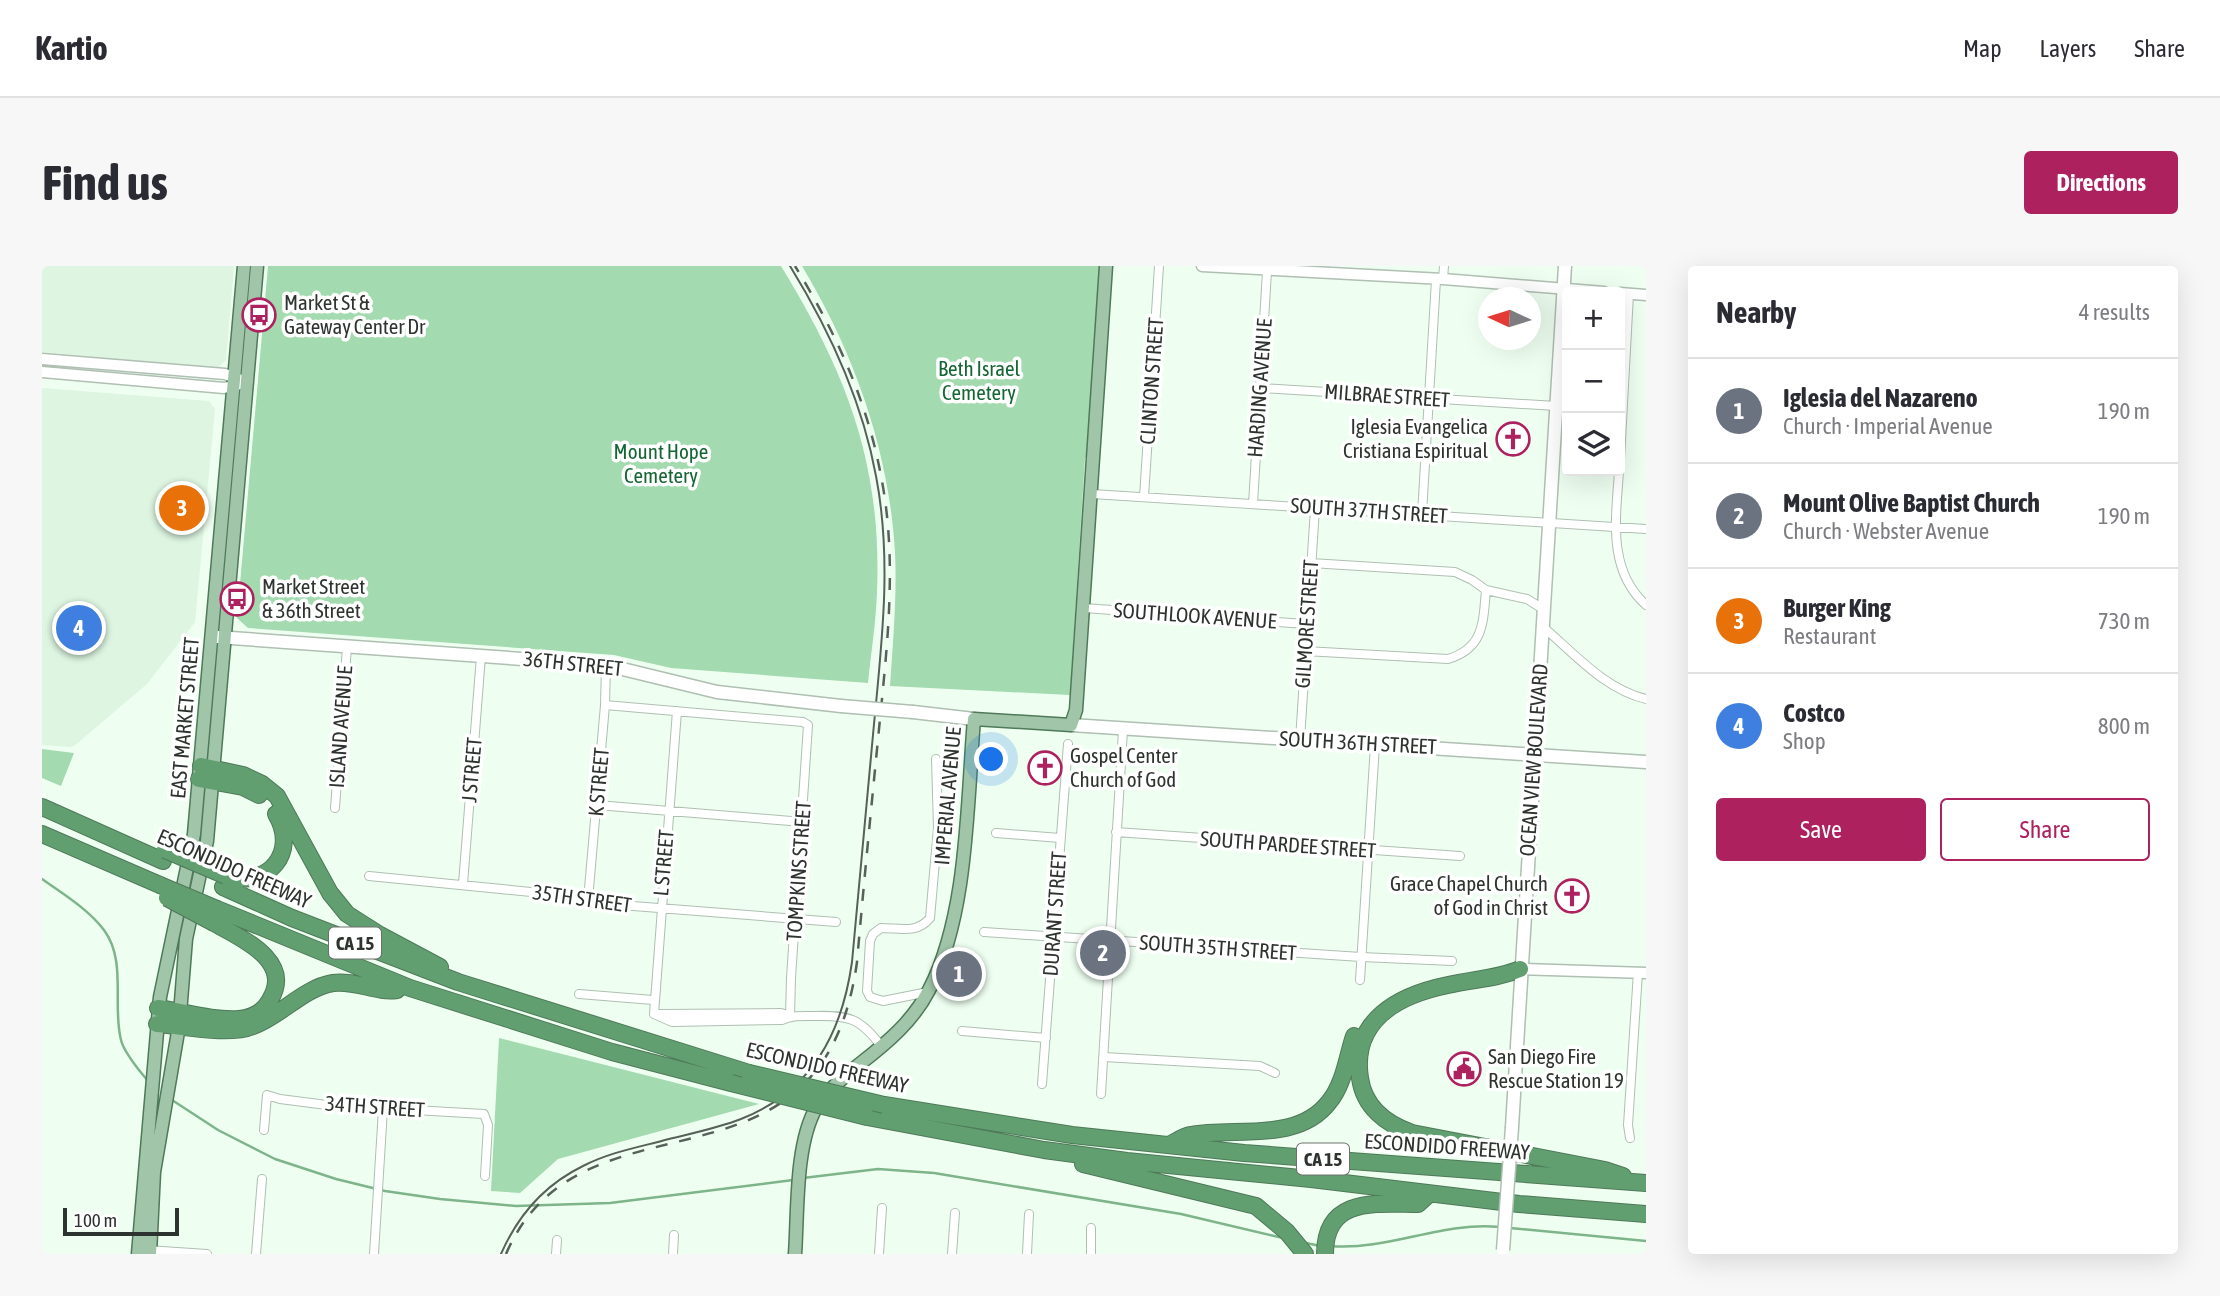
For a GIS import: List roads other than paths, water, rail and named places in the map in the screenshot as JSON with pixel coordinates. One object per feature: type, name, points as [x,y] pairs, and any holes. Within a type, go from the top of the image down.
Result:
[{"type":"highway","points":[[207,773],[254,791],[274,810],[284,833],[284,846],[279,860],[271,870],[250,880],[224,882]]},
{"type":"highway","points":[[207,773],[243,775],[262,784],[276,796],[330,892],[347,914],[380,935],[489,993]]},
{"type":"highway","name":"ESCONDIDO FREEWAY","points":[[42,807],[224,882],[292,918],[489,993],[749,1073],[884,1105],[1058,1133],[1168,1145],[1645,1183]]},
{"type":"highway","points":[[42,834],[74,848],[85,864],[159,889],[215,916],[264,954],[274,969],[273,995],[263,1010],[252,1016],[239,1019],[180,1019]]},
{"type":"highway","name":"ESCONDIDO FREEWAY","points":[[215,916],[410,988],[612,1052],[867,1117],[1044,1150],[1429,1194],[1646,1214]]},
{"type":"highway","points":[[1168,1145],[1188,1135],[1287,1129],[1314,1118],[1330,1102],[1340,1082],[1354,1037],[1374,1007],[1405,989],[1440,976],[1504,966],[1520,969]]},
{"type":"highway","points":[[1520,969],[1503,976],[1446,985],[1417,993],[1378,1014],[1366,1031],[1358,1063],[1360,1081],[1368,1101],[1380,1116],[1396,1127],[1412,1133],[1605,1170],[1645,1183]]},
{"type":"highway","points":[[158,1016],[233,1030],[250,1027],[331,983],[351,982],[393,991],[410,988]]},
{"type":"highway","points":[[1044,1150],[1074,1162],[1256,1206],[1287,1232],[1305,1254]]},
{"type":"highway","points":[[1325,1247],[1340,1213],[1365,1204],[1418,1204],[1429,1194]]},
{"type":"main road","name":"EAST MARKET STREET","points":[[144,1252],[180,1019],[186,939],[207,841],[212,636],[244,266]]},
{"type":"main road","name":"EAST MARKET STREET","points":[[144,1252],[151,1097],[158,1016],[162,982],[207,773],[226,638],[257,266]]},
{"type":"main road","points":[[1071,725],[1078,699],[1106,266]]},
{"type":"main road","name":"OCEAN VIEW BOULEVARD","points":[[1564,287],[1565,266]]},
{"type":"main road","name":"OCEAN VIEW BOULEVARD","points":[[1503,1252],[1562,319]]},
{"type":"main road","name":"36TH STREET","points":[[212,636],[607,665],[717,692],[974,719]]},
{"type":"main road","name":"IMPERIAL AVENUE","points":[[795,1254],[804,1140],[817,1107],[845,1076],[914,1015],[937,973],[959,888],[974,719],[1071,725]]},
{"type":"main road","name":"SOUTH 36TH STREET","points":[[1071,725],[1646,762]]},
{"type":"street","name":"CLINTON STREET","points":[[1144,497],[1159,266]]},
{"type":"street","points":[[1202,266],[1268,271],[1326,269],[1562,290]]},
{"type":"street","points":[[1422,514],[1429,399],[1440,280],[1444,266]]},
{"type":"street","name":"HARDING AVENUE","points":[[1253,504],[1268,271]]},
{"type":"street","points":[[1625,293],[1646,295]]},
{"type":"street","points":[[1621,413],[1623,350]]},
{"type":"street","points":[[42,359],[225,374],[234,382]]},
{"type":"street","points":[[42,372],[223,388],[234,382],[247,382]]},
{"type":"street","name":"MILBRAE STREET","points":[[1260,388],[1556,406]]},
{"type":"street","points":[[1619,476],[1616,527],[1618,558],[1623,576],[1646,605]]},
{"type":"street","name":"SOUTH 37TH STREET","points":[[1093,494],[1646,529]]},
{"type":"street","name":"GILMORE STREET","points":[[1300,740],[1315,508]]},
{"type":"street","points":[[1311,563],[1455,572],[1486,590],[1527,599],[1543,609]]},
{"type":"street","points":[[1305,651],[1448,659],[1461,655],[1479,636],[1483,624],[1486,590]]},
{"type":"street","name":"SOUTHLOOK AVENUE","points":[[1084,608],[1306,624]]},
{"type":"street","points":[[1542,626],[1595,673],[1624,691],[1646,699]]},
{"type":"street","name":"ISLAND AVENUE","points":[[335,807],[346,647]]},
{"type":"street","name":"J STREET","points":[[463,884],[481,656]]},
{"type":"street","name":"K STREET","points":[[588,900],[606,705],[607,665]]},
{"type":"street","name":"36TH STREET","points":[[606,705],[803,722],[808,725]]},
{"type":"street","name":"L STREET","points":[[677,711],[654,1014],[672,1022],[782,1020],[790,1016]]},
{"type":"street","name":"TOMPKINS STREET","points":[[790,1016],[790,978],[808,725]]},
{"type":"street","points":[[1101,1094],[1123,730]]},
{"type":"street","name":"DURANT STREET","points":[[1042,1084],[1068,744]]},
{"type":"street","points":[[1360,980],[1376,745]]},
{"type":"street","points":[[928,992],[883,1001],[870,997],[867,991],[870,941],[873,934],[881,928],[915,929],[922,927],[930,918],[938,828],[936,759]]},
{"type":"street","points":[[597,805],[803,822]]},
{"type":"street","name":"SOUTH PARDEE STREET","points":[[1116,832],[1460,856]]},
{"type":"street","points":[[996,833],[1060,838]]},
{"type":"street","name":"35TH STREET","points":[[369,876],[463,884],[595,903],[836,922]]},
{"type":"street","name":"SOUTH 35TH STREET","points":[[984,932],[1109,942],[1452,961]]},
{"type":"street","points":[[1520,969],[1642,973],[1628,1125],[1630,1138]]},
{"type":"street","points":[[579,994],[653,1000]]},
{"type":"street","points":[[790,1016],[846,1016],[857,1021],[882,1046]]},
{"type":"street","points":[[962,1031],[1046,1038]]},
{"type":"street","points":[[1104,1057],[1260,1066],[1275,1073]]},
{"type":"street","name":"34TH STREET","points":[[264,1130],[267,1095],[327,1105],[484,1114],[488,1125],[485,1176]]},
{"type":"street","points":[[374,1254],[383,1109]]},
{"type":"street","points":[[256,1254],[261,1179]]},
{"type":"street","points":[[879,1254],[882,1208]]},
{"type":"street","points":[[952,1254],[955,1213]]},
{"type":"street","points":[[1027,1254],[1029,1214]]},
{"type":"street","points":[[1091,1228],[1091,1254]]},
{"type":"street","points":[[673,1254],[674,1235]]},
{"type":"street","points":[[556,1254],[557,1240]]},
{"type":"street","points":[[144,1252],[207,1254]]},
{"type":"waterway","points":[[42,879],[91,915],[111,942],[117,969],[121,1040],[128,1056],[147,1080]]},
{"type":"waterway","points":[[172,1100],[218,1130],[275,1159],[336,1179],[385,1191],[440,1199],[516,1206],[610,1203],[793,1180]]},
{"type":"waterway","points":[[803,1178],[878,1169],[934,1173],[1181,1214],[1283,1238]]},
{"type":"waterway","points":[[1330,1246],[1373,1244],[1457,1228],[1500,1227]]},
{"type":"waterway","points":[[1510,1228],[1646,1241]]},
{"type":"waterway","points":[[1306,1243],[1320,1246]]},
{"type":"tram line","points":[[501,1254],[524,1214],[544,1192],[569,1174],[614,1153],[741,1119],[787,1093],[805,1076],[819,1057],[840,1013],[852,962],[880,662],[884,538],[876,476],[853,393],[831,341],[790,266]]},
{"type":"railway","points":[[506,1254],[541,1201],[588,1170],[641,1151],[697,1137],[751,1119],[798,1090],[835,1040],[857,962],[888,628],[889,537],[875,448],[858,393],[836,341],[795,266]]},
{"type":"place","name":"Market St & Gateway Center Dr","points":[[259,315]]},
{"type":"place","name":"Iglesia Evangelica Cristiana Espiritual","points":[[1513,439]]},
{"type":"place","name":"Burger King","points":[[182,508]]},
{"type":"place","name":"Market Street & 36th Street","points":[[237,599]]},
{"type":"place","name":"Costco","points":[[79,628]]},
{"type":"place","name":"Gospel Center Church of God","points":[[1045,768]]},
{"type":"place","name":"Grace Chapel Church of God in Christ","points":[[1572,896]]},
{"type":"place","name":"Mount Olive Baptist Church","points":[[1103,953]]},
{"type":"place","name":"Iglesia del Nazareno","points":[[959,974]]},
{"type":"place","name":"San Diego Fire Rescue Station 19","points":[[1464,1069]]},
{"type":"park label","name":"Beth Israel Cemetery","points":[[979,381]]},
{"type":"park label","name":"Mount Hope Cemetery","points":[[661,464]]}]
